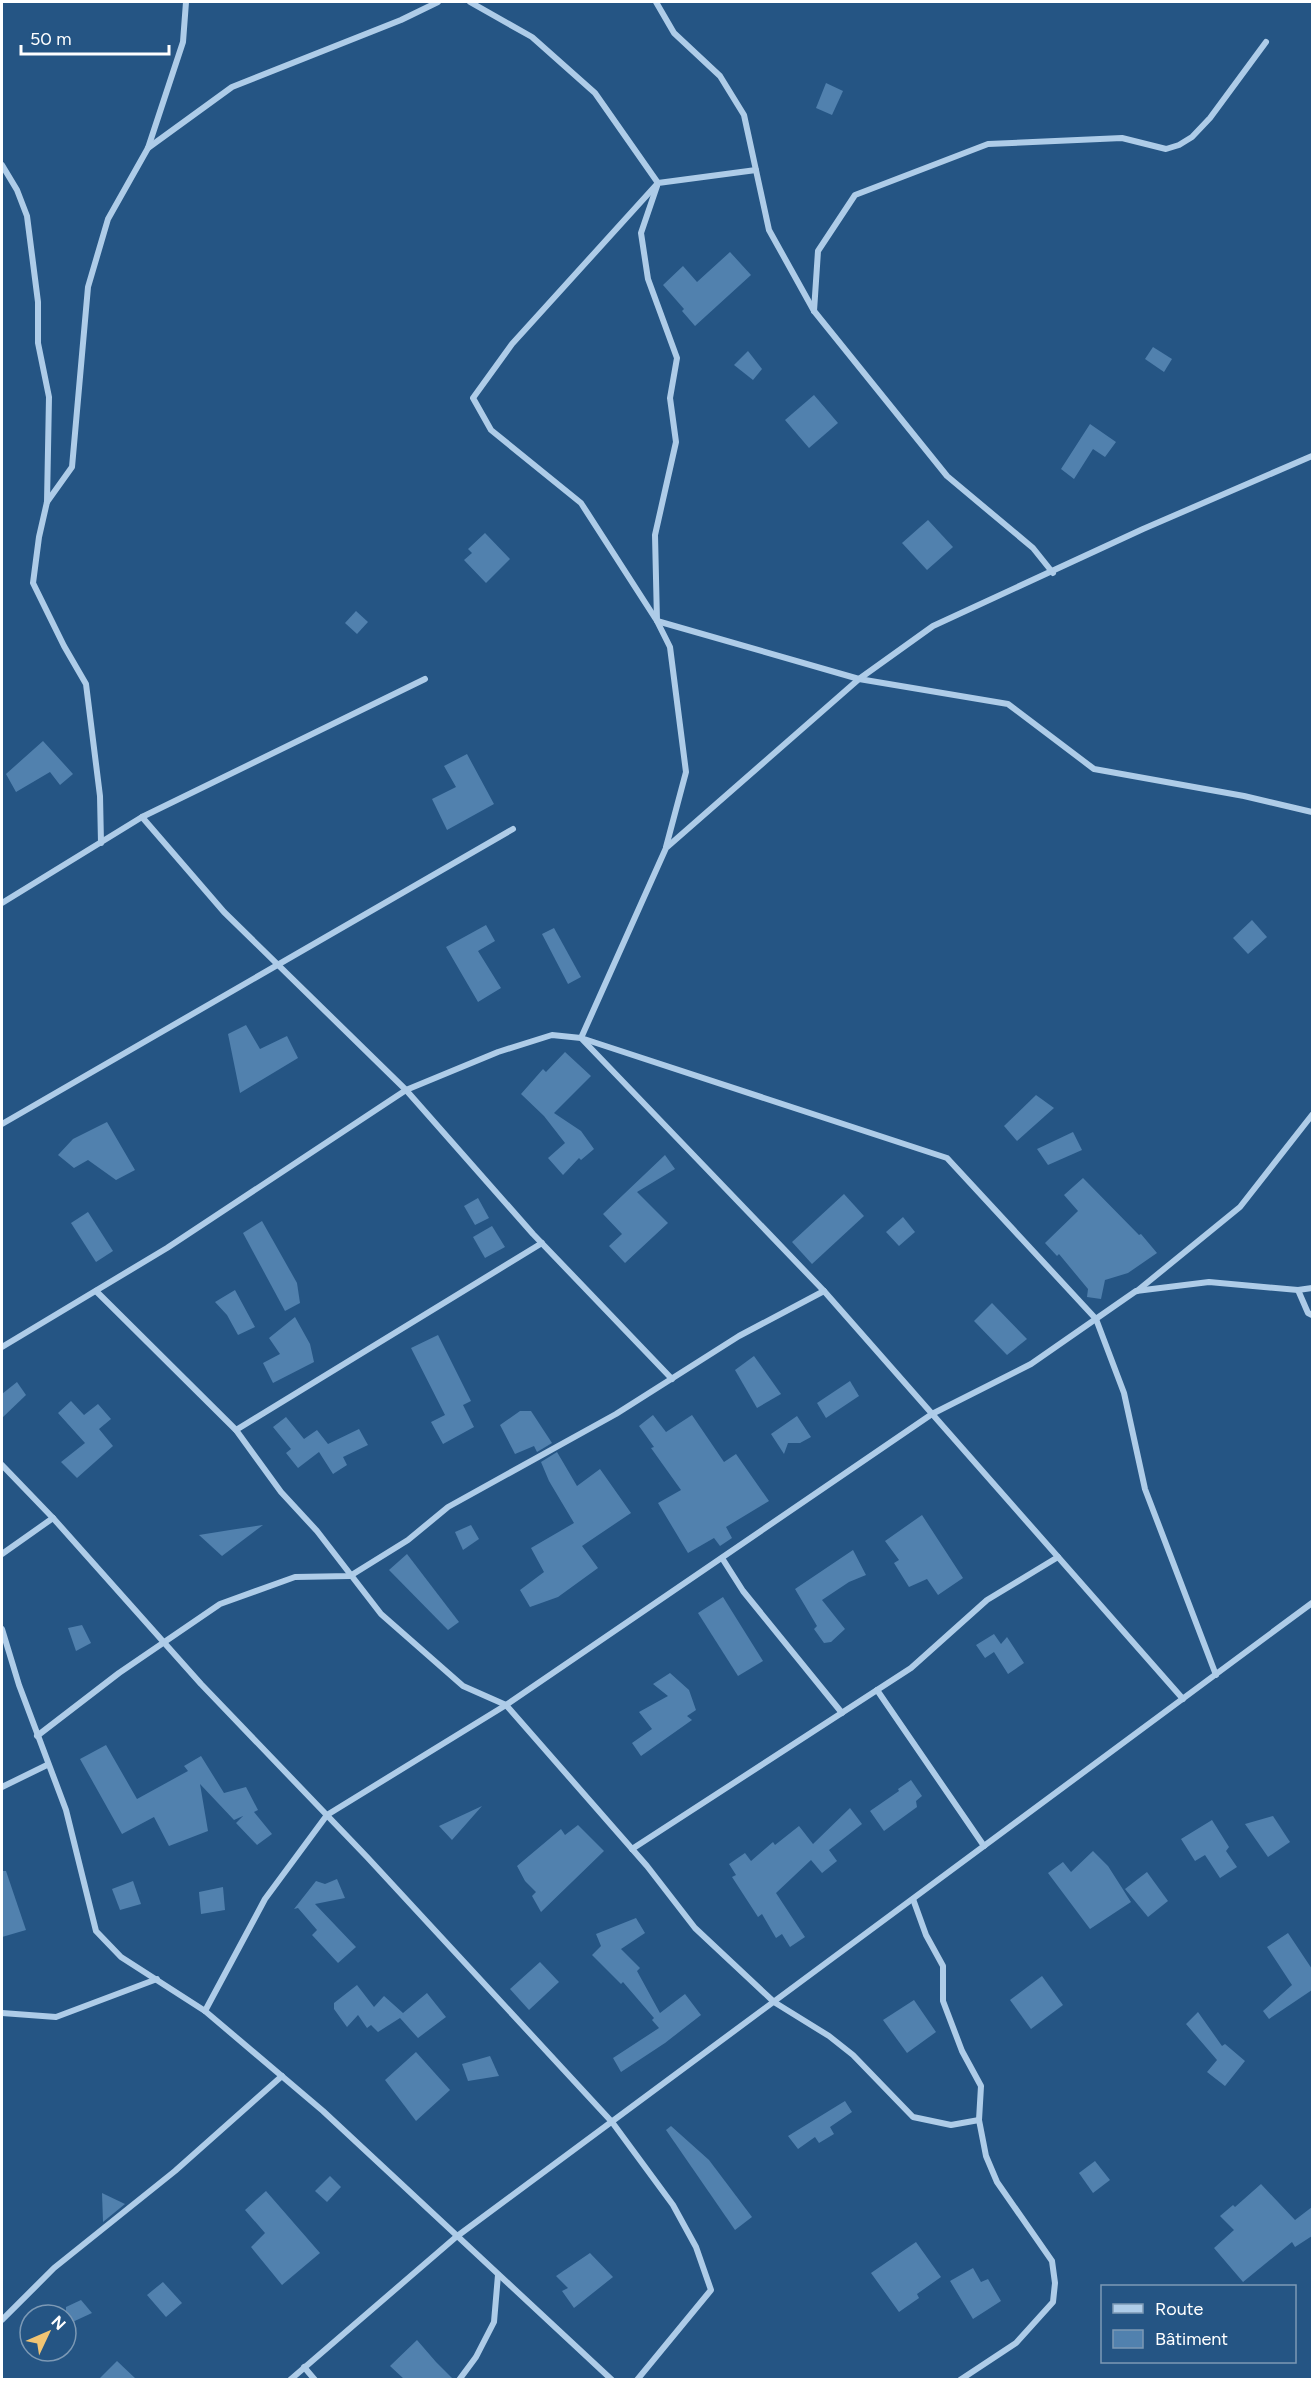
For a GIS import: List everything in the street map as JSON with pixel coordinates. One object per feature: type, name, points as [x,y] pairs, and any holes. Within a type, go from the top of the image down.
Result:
[{"type":"street","points":[[47,502],[72,467],[88,287],[108,219],[148,148],[183,42],[186,2]]},
{"type":"street","points":[[148,148],[232,87],[401,20],[438,2]]},
{"type":"street","points":[[470,2],[531,37],[595,93],[658,183]]},
{"type":"street","points":[[656,2],[674,33],[720,76],[744,115],[769,230],[814,312],[947,476],[1033,548],[1053,573]]},
{"type":"street","points":[[814,312],[818,251],[855,195],[988,144],[1122,138],[1166,149],[1179,145],[1192,137],[1210,118],[1266,42]]},
{"type":"street","points":[[2,165],[17,190],[27,216],[38,302],[38,342],[49,397],[47,502],[39,537],[33,583],[86,684],[100,796],[101,843]]},
{"type":"street","points":[[581,1038],[666,848],[686,772],[670,646],[657,621],[581,503],[491,430],[473,398],[512,344],[658,183],[756,170]]},
{"type":"street","points":[[657,621],[655,536],[676,442],[670,398],[677,358],[648,279],[641,233],[658,183]]},
{"type":"street","points":[[666,848],[860,680],[933,626],[1053,573],[1143,529],[1312,456]]},
{"type":"street","points":[[657,621],[860,680],[1008,704],[1094,770],[1244,796],[1312,813]]},
{"type":"street","points":[[2,903],[142,817],[425,679]]},
{"type":"street","points":[[142,817],[224,912],[406,1090],[542,1243],[672,1379]]},
{"type":"street","points":[[2,1124],[513,829]]},
{"type":"street","points":[[2,1347],[167,1248],[406,1090],[498,1052],[552,1035],[581,1038],[947,1158],[1096,1319],[1124,1393],[1145,1489],[1216,1675]]},
{"type":"street","points":[[581,1038],[824,1291],[1183,1699]]},
{"type":"street","points":[[205,2011],[265,1899],[327,1815],[506,1705],[932,1414],[1031,1364],[1136,1292],[1240,1207],[1312,1115]]},
{"type":"street","points":[[236,1430],[542,1243]]},
{"type":"street","points":[[1136,1292],[1209,1282],[1298,1290],[1312,1288]]},
{"type":"street","points":[[1298,1290],[1308,1313],[1312,1315]]},
{"type":"street","points":[[96,1291],[236,1430],[281,1492],[317,1531],[381,1614],[463,1686],[506,1705],[632,1849],[695,1928],[774,2002],[829,2036],[853,2055],[913,2117],[951,2125],[978,2120]]},
{"type":"street","points":[[37,1736],[163,1642],[220,1604],[295,1577],[350,1576],[408,1540],[448,1507],[616,1414],[739,1336],[824,1291]]},
{"type":"street","points":[[2,1465],[53,1518],[163,1642],[612,2122],[673,2205],[696,2247],[711,2290],[637,2379]]},
{"type":"street","points":[[2,1554],[53,1518]]},
{"type":"street","points":[[632,1849],[911,1668],[987,1600],[1058,1557]]},
{"type":"street","points":[[722,1558],[743,1591],[842,1713]]},
{"type":"street","points":[[290,2379],[456,2237],[1312,1603]]},
{"type":"street","points":[[2,1629],[47,1765],[66,1810],[96,1931],[121,1957],[205,2011],[323,2111],[456,2237],[612,2379]]},
{"type":"street","points":[[877,1690],[984,1846]]},
{"type":"street","points":[[2,1787],[47,1765]]},
{"type":"street","points":[[913,1899],[926,1935],[944,1966],[943,2001],[962,2050],[981,2086],[978,2120],[986,2156],[997,2182],[1052,2261],[1055,2283],[1053,2302],[1016,2343],[960,2379]]},
{"type":"street","points":[[2,2013],[56,2017],[157,1979]]},
{"type":"street","points":[[2,2320],[54,2268],[175,2171],[282,2076]]},
{"type":"street","points":[[459,2379],[476,2357],[494,2322],[498,2275]]},
{"type":"street","points":[[304,2367],[315,2379]]},
{"type":"building","points":[[826,83],[843,91],[832,115],[816,108]]},
{"type":"building","points":[[730,252],[751,275],[695,326],[663,285],[683,266],[697,282]]},
{"type":"building","points":[[1153,347],[1172,359],[1164,372],[1145,359]]},
{"type":"building","points":[[748,351],[762,369],[753,380],[734,365]]},
{"type":"building","points":[[814,395],[838,423],[809,448],[785,420]]},
{"type":"building","points":[[1090,424],[1116,442],[1105,457],[1093,449],[1074,479],[1061,469]]},
{"type":"building","points":[[928,520],[953,547],[927,570],[902,543]]},
{"type":"building","points":[[485,533],[510,559],[486,583],[464,560],[472,553],[468,549]]},
{"type":"building","points":[[356,611],[368,622],[357,634],[345,623]]},
{"type":"building","points":[[43,741],[73,774],[60,785],[50,772],[16,792],[6,774]]},
{"type":"building","points":[[467,754],[494,804],[447,830],[432,799],[456,787],[444,766]]},
{"type":"building","points":[[1252,920],[1267,937],[1248,954],[1233,938]]},
{"type":"building","points":[[486,925],[495,941],[478,951],[501,988],[478,1002],[446,947]]},
{"type":"building","points":[[554,928],[581,977],[568,984],[542,934]]},
{"type":"building","points":[[246,1025],[260,1049],[287,1036],[298,1058],[240,1093],[228,1034]]},
{"type":"building","points":[[565,1052],[591,1076],[554,1113],[581,1131],[594,1149],[581,1160],[579,1158],[563,1175],[548,1158],[565,1143],[544,1116],[521,1094],[543,1069],[546,1072]]},
{"type":"building","points":[[1036,1095],[1054,1108],[1017,1141],[1004,1126]]},
{"type":"building","points":[[107,1122],[135,1170],[116,1180],[88,1160],[74,1168],[58,1155],[73,1139]]},
{"type":"building","points":[[1073,1132],[1082,1150],[1048,1165],[1037,1149]]},
{"type":"building","points":[[665,1155],[675,1169],[637,1192],[668,1223],[625,1263],[609,1246],[622,1234],[603,1214]]},
{"type":"building","points":[[1083,1178],[1139,1235],[1141,1234],[1157,1253],[1128,1273],[1105,1280],[1101,1299],[1087,1297],[1088,1289],[1059,1254],[1057,1256],[1045,1243],[1078,1211],[1064,1195]]},
{"type":"building","points":[[844,1194],[864,1216],[812,1264],[792,1242]]},
{"type":"building","points":[[478,1198],[489,1218],[475,1225],[464,1206]]},
{"type":"building","points":[[88,1212],[113,1251],[96,1262],[71,1223]]},
{"type":"building","points":[[903,1217],[915,1232],[899,1246],[886,1232]]},
{"type":"building","points":[[262,1221],[297,1283],[300,1303],[285,1311],[243,1233]]},
{"type":"building","points":[[492,1226],[505,1247],[485,1258],[473,1237]]},
{"type":"building","points":[[235,1290],[255,1327],[238,1335],[227,1315],[215,1302]]},
{"type":"building","points":[[992,1303],[1027,1339],[1007,1355],[974,1321]]},
{"type":"building","points":[[295,1317],[310,1344],[314,1362],[273,1383],[263,1363],[280,1354],[269,1338]]},
{"type":"building","points":[[438,1335],[471,1401],[463,1405],[474,1427],[443,1444],[431,1422],[445,1415],[411,1348]]},
{"type":"building","points":[[754,1356],[781,1394],[757,1408],[735,1370]]},
{"type":"building","points":[[850,1381],[859,1396],[826,1418],[817,1403]]},
{"type":"building","points":[[17,1382],[26,1395],[2,1418],[2,1394]]},
{"type":"building","points":[[71,1401],[84,1415],[98,1404],[111,1419],[99,1429],[113,1446],[77,1478],[61,1462],[85,1443],[58,1413]]},
{"type":"building","points":[[520,1411],[531,1411],[552,1443],[537,1452],[534,1446],[515,1454],[500,1425]]},
{"type":"building","points":[[653,1415],[666,1432],[692,1415],[724,1462],[736,1454],[769,1501],[726,1527],[732,1538],[720,1546],[714,1538],[688,1553],[658,1503],[681,1490],[651,1448],[654,1447],[639,1426]]},
{"type":"building","points":[[797,1416],[811,1437],[800,1443],[788,1443],[784,1454],[771,1434]]},
{"type":"building","points":[[286,1417],[304,1439],[317,1430],[328,1444],[359,1429],[368,1445],[343,1457],[347,1465],[333,1474],[319,1452],[298,1468],[286,1453],[291,1449],[273,1427]]},
{"type":"building","points":[[557,1452],[577,1486],[600,1469],[631,1513],[582,1546],[598,1568],[558,1597],[530,1607],[520,1590],[544,1572],[531,1548],[574,1523],[549,1481],[541,1462]]},
{"type":"building","points":[[922,1515],[963,1578],[938,1595],[927,1579],[909,1587],[894,1563],[899,1560],[885,1541]]},
{"type":"building","points":[[263,1525],[222,1556],[199,1535],[230,1530]]},
{"type":"building","points":[[471,1525],[479,1539],[463,1550],[455,1532]]},
{"type":"building","points":[[853,1550],[866,1575],[849,1582],[822,1600],[845,1629],[831,1642],[824,1643],[814,1629],[817,1626],[795,1589]]},
{"type":"building","points":[[407,1554],[459,1622],[448,1630],[389,1570]]},
{"type":"building","points":[[723,1597],[763,1661],[738,1676],[698,1613]]},
{"type":"building","points":[[82,1625],[91,1643],[76,1651],[68,1628]]},
{"type":"building","points":[[994,1634],[1001,1644],[1007,1637],[1024,1663],[1008,1674],[994,1652],[985,1658],[976,1645]]},
{"type":"building","points":[[670,1673],[689,1690],[696,1710],[687,1716],[692,1720],[641,1756],[632,1743],[652,1729],[639,1712],[668,1696],[653,1684]]},
{"type":"building","points":[[106,1745],[137,1799],[188,1771],[184,1766],[201,1756],[224,1793],[246,1787],[258,1810],[254,1812],[272,1834],[257,1845],[236,1823],[243,1816],[234,1820],[200,1784],[208,1831],[169,1846],[154,1817],[122,1834],[80,1759]]},
{"type":"building","points":[[911,1780],[922,1796],[916,1801],[917,1807],[884,1831],[870,1811]]},
{"type":"building","points":[[482,1806],[452,1840],[439,1826]]},
{"type":"building","points":[[850,1808],[862,1824],[829,1850],[837,1861],[822,1873],[811,1860],[776,1893],[805,1937],[790,1947],[782,1934],[776,1938],[762,1914],[758,1917],[732,1877],[736,1875],[729,1864],[745,1853],[751,1861],[773,1842],[775,1845],[799,1826],[813,1844]]},
{"type":"building","points":[[1273,1816],[1290,1842],[1268,1857],[1245,1824]]},
{"type":"building","points":[[1212,1820],[1229,1847],[1226,1851],[1237,1867],[1220,1878],[1205,1855],[1195,1861],[1181,1839]]},
{"type":"building","points":[[578,1825],[604,1851],[541,1912],[532,1896],[536,1892],[525,1881],[517,1866],[561,1829],[565,1835]]},
{"type":"building","points":[[1093,1851],[1108,1866],[1131,1902],[1090,1929],[1048,1873],[1063,1862],[1071,1872]]},
{"type":"building","points":[[2,1871],[6,1871],[26,1930],[2,1937]]},
{"type":"building","points":[[1147,1872],[1168,1901],[1148,1917],[1125,1889]]},
{"type":"building","points":[[337,1879],[345,1898],[315,1904],[356,1947],[338,1963],[312,1935],[317,1930],[298,1908],[294,1909],[316,1881],[325,1884]]},
{"type":"building","points":[[133,1881],[141,1904],[120,1910],[112,1889]]},
{"type":"building","points":[[223,1887],[225,1910],[201,1914],[199,1892]]},
{"type":"building","points":[[636,1918],[645,1933],[621,1949],[640,1968],[637,1971],[660,2013],[685,1994],[701,2015],[665,2043],[621,2072],[613,2058],[659,2028],[652,2020],[654,2018],[623,1982],[621,1984],[592,1955],[601,1946],[596,1934]]},
{"type":"building","points":[[1288,1933],[1312,1969],[1312,1990],[1269,2019],[1263,2011],[1292,1985],[1267,1947]]},
{"type":"building","points":[[540,1962],[559,1982],[529,2010],[510,1989]]},
{"type":"building","points":[[1042,1976],[1063,2005],[1031,2029],[1010,2000]]},
{"type":"building","points":[[357,1985],[374,2007],[384,1996],[403,2013],[427,1993],[446,2017],[418,2038],[400,2018],[378,2032],[371,2025],[367,2028],[358,2015],[347,2027],[334,2009],[334,2003]]},
{"type":"building","points":[[914,2000],[936,2032],[907,2053],[883,2020]]},
{"type":"building","points":[[1198,2012],[1222,2046],[1225,2044],[1245,2061],[1225,2086],[1207,2072],[1217,2060],[1186,2024]]},
{"type":"building","points":[[416,2052],[450,2090],[416,2121],[385,2080]]},
{"type":"building","points":[[490,2056],[499,2076],[468,2081],[462,2064]]},
{"type":"building","points":[[845,2101],[852,2112],[830,2127],[834,2134],[819,2143],[815,2137],[798,2149],[788,2136]]},
{"type":"building","points":[[671,2126],[709,2160],[752,2217],[735,2230],[666,2130]]},
{"type":"building","points":[[1095,2161],[1110,2180],[1093,2193],[1079,2173]]},
{"type":"building","points":[[330,2176],[341,2187],[327,2202],[315,2191]]},
{"type":"building","points":[[1261,2184],[1295,2220],[1312,2207],[1312,2236],[1295,2247],[1292,2242],[1243,2282],[1214,2248],[1234,2230],[1220,2216],[1233,2205],[1235,2207]]},
{"type":"building","points":[[266,2191],[320,2253],[282,2285],[251,2247],[265,2233],[245,2210]]},
{"type":"building","points":[[102,2193],[125,2204],[103,2222]]},
{"type":"building","points":[[916,2242],[941,2277],[917,2294],[919,2298],[899,2312],[871,2273]]},
{"type":"building","points":[[590,2253],[613,2277],[574,2308],[562,2291],[568,2288],[556,2276]]},
{"type":"building","points":[[973,2268],[981,2282],[988,2279],[1001,2301],[973,2319],[950,2281]]},
{"type":"building","points":[[163,2282],[182,2303],[166,2317],[147,2295]]},
{"type":"building","points":[[81,2300],[92,2313],[78,2319],[78,2303],[75,2303]]},
{"type":"building","points":[[417,2340],[453,2379],[404,2379],[390,2366]]},
{"type":"building","points":[[117,2361],[136,2379],[99,2379]]}]
